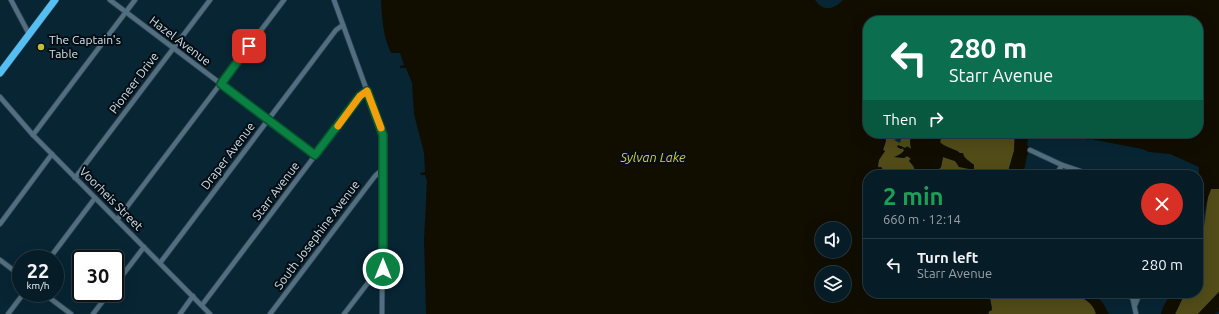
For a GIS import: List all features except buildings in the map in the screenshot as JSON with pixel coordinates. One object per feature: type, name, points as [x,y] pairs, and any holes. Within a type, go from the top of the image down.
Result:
[{"type":"highway","points":[[0,73],[55,0]]},
{"type":"street","points":[[11,0],[29,34]]},
{"type":"street","name":"Hazel Avenue","points":[[110,0],[315,155]]},
{"type":"street","points":[[33,135],[135,0]]},
{"type":"street","name":"Pioneer Drive","points":[[75,178],[210,0]]},
{"type":"street","points":[[117,220],[284,0]]},
{"type":"street","points":[[334,0],[383,135],[382,314]]},
{"type":"street","name":"Draper Avenue","points":[[160,262],[336,30],[343,25]]},
{"type":"street","name":"Starr Avenue","points":[[202,305],[360,96],[367,91]]},
{"type":"street","name":"Voorheis Street","points":[[0,97],[33,135],[210,314]]},
{"type":"street","points":[[1030,150],[1076,170]]},
{"type":"street","points":[[0,224],[52,154]]},
{"type":"street","points":[[1059,170],[1062,165]]},
{"type":"street","name":"South Josephine Avenue","points":[[270,314],[374,176],[383,169]]},
{"type":"street","points":[[56,250],[95,198]]},
{"type":"street","points":[[124,273],[144,247]]},
{"type":"street","points":[[0,260],[12,269]]},
{"type":"street","points":[[344,314],[374,275],[383,269]]},
{"type":"street","points":[[180,314],[193,296]]},
{"type":"street","points":[[1132,298],[1135,305],[1136,314]]},
{"type":"street","points":[[1135,305],[1138,298]]},
{"type":"street","points":[[8,314],[17,302]]},
{"type":"street","points":[[55,302],[71,314]]},
{"type":"street","points":[[94,314],[103,302]]},
{"type":"shaded area","points":[[885,138],[898,138],[894,140],[900,143],[901,139],[903,138],[911,138],[911,149],[907,146],[905,148],[897,146],[901,149],[903,148],[904,151],[896,157],[904,158],[907,156],[911,158],[909,161],[915,170],[883,170],[881,167],[878,167],[878,160],[885,151],[883,150]]},
{"type":"shaded area","points":[[941,138],[1015,138],[1014,151],[1008,170],[938,170],[941,167],[943,157],[955,161],[961,167],[971,169],[974,168],[974,165],[957,151],[941,144]]},
{"type":"shaded area","points":[[1211,189],[1219,189],[1219,292],[1198,314],[1175,314],[1183,298],[1203,298],[1203,234],[1208,197]]},
{"type":"shaded area","points":[[990,298],[1083,298],[1093,306],[1096,314],[989,314],[988,312],[992,308]]},
{"type":"water","name":"Sylvan Lake","points":[[381,0],[815,0],[818,4],[825,8],[832,8],[843,0],[1219,0],[1219,189],[1211,189],[1206,205],[1203,223],[1203,170],[1199,170],[1199,167],[1170,154],[1149,152],[1142,149],[1090,139],[1088,140],[1085,138],[1203,138],[1203,16],[863,16],[863,138],[886,138],[886,141],[883,150],[885,151],[879,160],[878,166],[883,170],[863,170],[863,298],[990,298],[992,310],[988,312],[989,314],[426,314],[424,240],[427,181],[425,175],[421,175],[420,173],[425,172],[424,153],[414,114],[412,83],[406,68],[400,68],[400,66],[404,65],[400,53],[391,53],[383,27]]},
{"type":"water","points":[[911,138],[941,138],[940,142],[942,144],[963,153],[966,159],[974,165],[974,170],[959,167],[955,161],[943,157],[941,167],[938,170],[915,170],[914,166],[909,161],[911,159],[907,156],[904,158],[894,157],[904,151],[903,148],[901,149],[897,147],[898,145],[911,149]]},
{"type":"water","points":[[1015,138],[1028,138],[1027,145],[1029,147],[1024,170],[1008,170],[1014,151]]},
{"type":"water","points":[[1219,292],[1219,311],[1215,314],[1198,314]]},
{"type":"water","points":[[1081,298],[1098,298],[1109,314],[1096,314],[1093,307]]},
{"type":"water","points":[[1168,298],[1183,298],[1175,314],[1161,314]]},
{"type":"slow traffic","points":[[338,126],[360,96],[367,91],[381,128]]},
{"type":"place","name":"The Captain's Table","points":[[41,47]]},
{"type":"route","points":[[249,46],[221,84],[315,155],[360,96],[367,91],[383,135],[383,269]]}]
